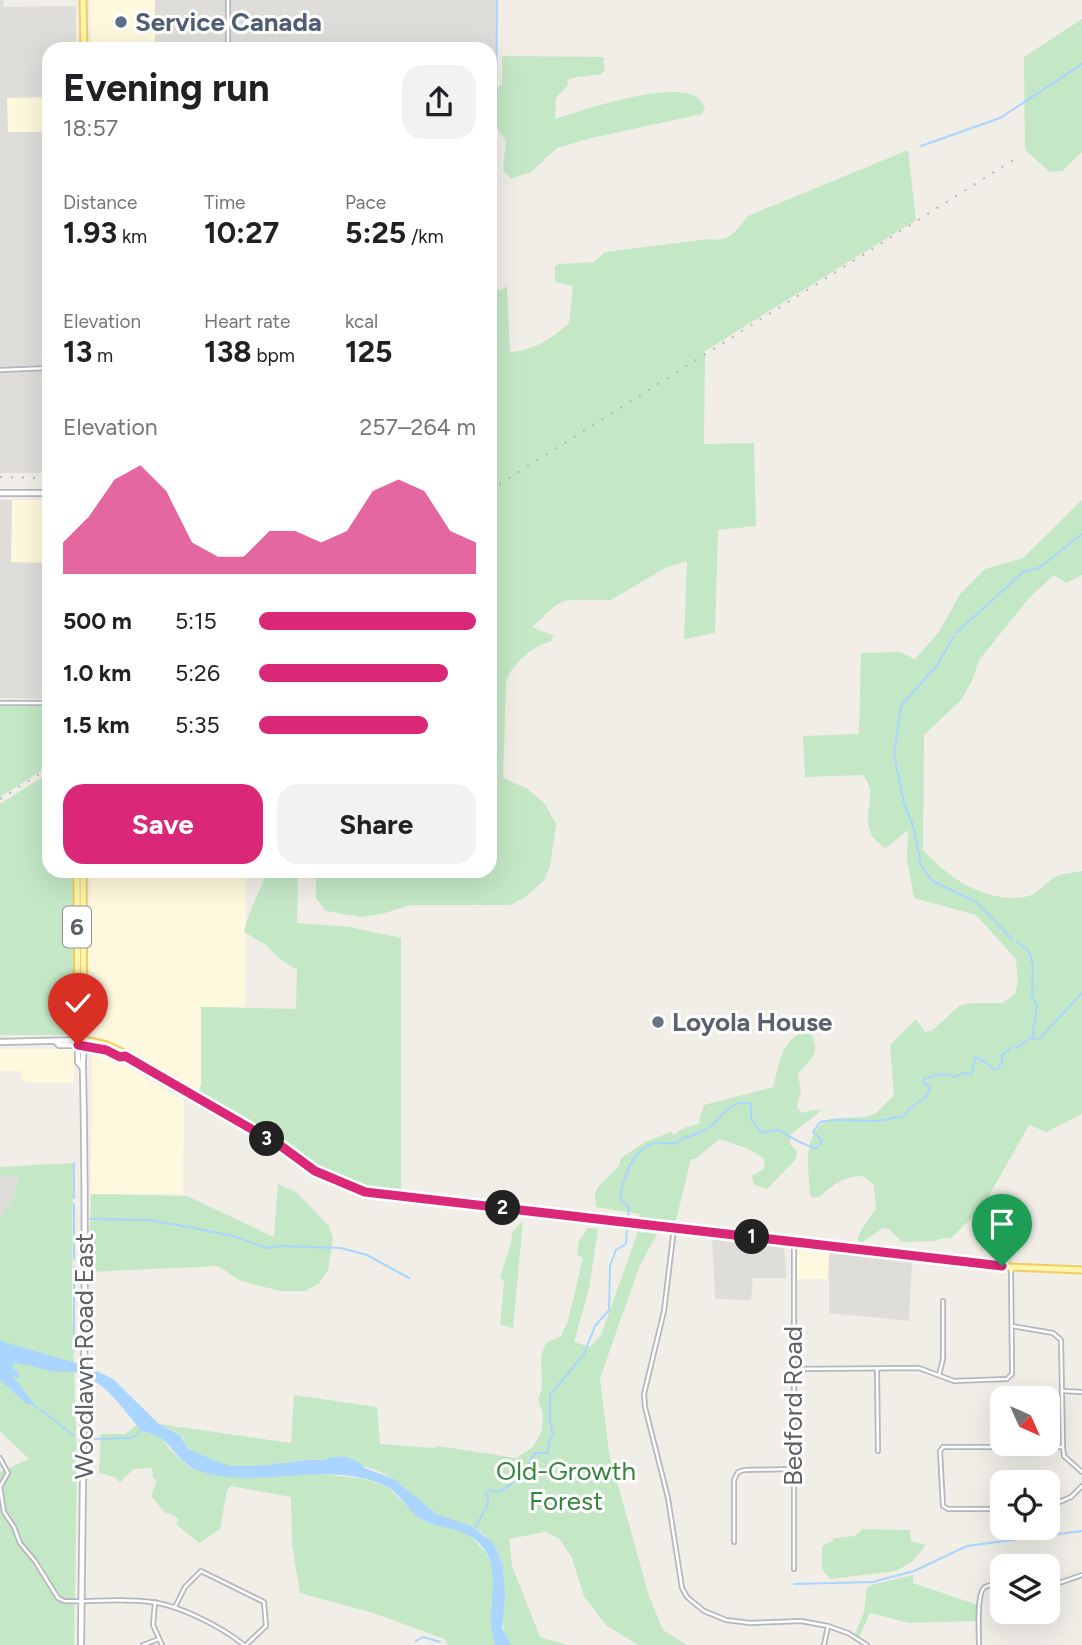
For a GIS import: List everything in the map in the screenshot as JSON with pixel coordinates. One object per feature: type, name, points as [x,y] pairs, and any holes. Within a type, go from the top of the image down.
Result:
[{"type":"main road","points":[[83,0],[84,42]]},
{"type":"main road","points":[[0,493],[42,493]]},
{"type":"main road","name":"6","points":[[77,878],[81,1043]]},
{"type":"main road","name":"6","points":[[81,1043],[83,878]]},
{"type":"main road","points":[[0,1042],[55,1041],[107,1045],[268,1139],[315,1171],[365,1192],[1010,1267],[1082,1270]]},
{"type":"main road","name":"Woodlawn Road East","points":[[80,1645],[85,1146],[81,1043]]},
{"type":"street","points":[[228,0],[228,42]]},
{"type":"street","points":[[0,370],[42,369]]},
{"type":"street","points":[[0,703],[42,704]]},
{"type":"street","points":[[674,1227],[664,1311],[644,1394],[668,1498],[682,1588],[694,1605],[726,1620],[750,1623],[801,1621],[848,1633],[867,1645]]},
{"type":"street","name":"Bedford Road","points":[[794,1242],[794,1569]]},
{"type":"street","points":[[792,1369],[919,1368],[954,1381],[1007,1379],[1012,1374],[1010,1267]]},
{"type":"street","points":[[939,1375],[943,1359],[943,1301]]},
{"type":"street","points":[[1012,1326],[1054,1333],[1060,1337],[1064,1456],[1082,1472]]},
{"type":"street","points":[[877,1369],[878,1451]]},
{"type":"street","points":[[1062,1391],[1082,1392]]},
{"type":"street","points":[[990,1509],[948,1509],[943,1506],[940,1451],[943,1447],[1063,1447]]},
{"type":"street","points":[[0,1458],[8,1473],[1,1483],[4,1512],[14,1527],[18,1540],[58,1598],[81,1602],[155,1602],[175,1607],[245,1645],[266,1626],[264,1602],[201,1571],[185,1587],[175,1607]]},
{"type":"street","points":[[734,1542],[736,1474],[744,1470],[793,1469]]},
{"type":"street","points":[[1060,1502],[1071,1497],[1082,1486]]},
{"type":"street","points":[[1060,1582],[1082,1575]]},
{"type":"street","points":[[979,1645],[979,1598],[982,1590],[990,1586]]},
{"type":"street","points":[[155,1602],[153,1625],[162,1645]]},
{"type":"street","points":[[824,1645],[828,1626]]},
{"type":"street","points":[[143,1645],[159,1639]]},
{"type":"shaded area","points":[[0,0],[3,0],[4,7],[76,6],[76,42],[42,42],[42,97],[7,98],[8,132],[42,132],[42,473],[0,473]]},
{"type":"shaded area","points":[[90,0],[155,0],[155,42],[91,42]]},
{"type":"shaded area","points":[[155,0],[497,0],[497,42],[155,42]]},
{"type":"shaded area","points":[[42,97],[42,132],[7,133],[7,98]]},
{"type":"shaded area","points":[[0,500],[12,500],[11,562],[42,563],[42,699],[0,698]]},
{"type":"shaded area","points":[[12,500],[42,500],[42,563],[11,563]]},
{"type":"shaded area","points":[[90,878],[246,878],[245,1007],[201,1007],[201,1085],[198,1093],[125,1048],[91,1035],[88,974]]},
{"type":"shaded area","points":[[0,1049],[71,1049],[74,1051],[74,1083],[22,1082],[22,1071],[0,1071]]},
{"type":"shaded area","points":[[95,1053],[101,1053],[122,1064],[184,1100],[183,1194],[91,1194],[92,1057]]},
{"type":"shaded area","points":[[13,1175],[18,1178],[15,1196],[0,1217],[0,1176]]},
{"type":"shaded area","points":[[712,1238],[784,1243],[786,1278],[753,1278],[751,1300],[715,1299]]},
{"type":"shaded area","points":[[797,1244],[829,1247],[827,1279],[795,1279]]},
{"type":"shaded area","points":[[829,1247],[912,1262],[909,1321],[829,1313]]},
{"type":"green space","points":[[1082,19],[1082,152],[1062,171],[1050,172],[1025,150],[1024,57]]},
{"type":"green space","points":[[502,56],[603,57],[605,70],[602,74],[567,81],[568,85],[556,98],[555,119],[628,98],[670,92],[687,93],[699,99],[705,108],[702,114],[557,148],[531,172],[511,179],[503,170],[506,142],[497,127],[497,88],[502,84]]},
{"type":"green space","points":[[908,150],[916,220],[705,351],[704,444],[754,443],[756,526],[718,530],[715,633],[684,639],[687,561],[665,568],[611,600],[568,600],[556,605],[532,627],[554,636],[551,641],[524,656],[506,681],[503,778],[526,788],[545,804],[556,824],[550,866],[544,880],[524,898],[510,905],[410,905],[382,914],[360,917],[326,911],[316,898],[316,878],[497,878],[497,289],[502,290],[507,286],[510,352],[527,349],[549,339],[569,323],[573,286],[555,282],[555,266],[594,262],[605,252],[722,239],[732,235],[748,216]]},
{"type":"green space","points":[[1082,500],[1082,575],[1066,583],[1054,575],[1029,598],[979,660],[972,681],[961,700],[924,735],[923,850],[957,880],[999,897],[1029,896],[1055,877],[1082,871],[1082,1114],[1047,1132],[1029,1125],[982,1208],[951,1238],[902,1242],[889,1229],[883,1228],[861,1243],[857,1239],[876,1209],[874,1185],[863,1176],[849,1178],[835,1184],[819,1197],[812,1197],[808,1159],[813,1136],[819,1127],[828,1121],[874,1114],[894,1095],[890,1045],[916,1019],[925,1032],[932,1031],[959,1006],[970,1003],[1002,1003],[1010,998],[1018,983],[1016,959],[976,915],[914,898],[907,859],[908,830],[885,849],[870,831],[870,790],[863,775],[805,777],[803,736],[859,734],[861,653],[900,652],[915,659],[939,632],[960,594],[985,569],[1023,558]]},
{"type":"green space","points":[[0,705],[42,706],[42,770],[0,797]]},
{"type":"green space","points":[[42,777],[42,878],[74,878],[73,1029],[68,1035],[0,1035],[0,804]]},
{"type":"green space","points":[[264,878],[298,878],[297,923],[350,927],[401,938],[401,1190],[361,1184],[342,1177],[198,1093],[201,1085],[201,1007],[296,1009],[297,970],[280,959],[266,945],[244,932]]},
{"type":"green space","points":[[809,1030],[815,1049],[798,1074],[801,1091],[797,1107],[802,1113],[822,1110],[790,1135],[790,1144],[797,1151],[796,1159],[767,1189],[754,1185],[752,1176],[765,1168],[764,1158],[720,1139],[695,1159],[691,1159],[676,1220],[639,1218],[640,1214],[596,1207],[595,1194],[598,1187],[619,1166],[621,1158],[645,1142],[671,1132],[674,1135],[681,1129],[700,1124],[704,1105],[773,1087],[787,1045],[800,1033]]},
{"type":"green space","points":[[73,1163],[72,1300],[77,1467],[74,1645],[0,1645],[0,1472],[29,1459],[0,1431],[0,1217],[15,1196],[18,1178],[13,1175],[0,1176],[0,1167]]},
{"type":"green space","points":[[278,1184],[296,1192],[329,1226],[333,1238],[328,1271],[319,1283],[306,1291],[280,1291],[241,1281],[218,1266],[89,1272],[91,1194],[187,1196],[274,1237]]},
{"type":"green space","points":[[523,1220],[513,1328],[500,1325],[504,1282],[500,1277],[512,1233]]},
{"type":"green space","name":"Old-Growth Forest","points":[[588,1228],[598,1229],[589,1289],[574,1342],[590,1347],[601,1335],[638,1232],[657,1234],[640,1265],[600,1378],[609,1453],[649,1596],[663,1630],[687,1645],[638,1645],[606,1625],[584,1596],[572,1558],[559,1538],[545,1532],[509,1539],[512,1566],[540,1637],[567,1645],[511,1645],[503,1622],[503,1566],[489,1540],[475,1529],[440,1516],[424,1506],[400,1484],[366,1467],[316,1460],[249,1467],[230,1466],[190,1450],[180,1435],[159,1424],[291,1443],[294,1395],[377,1407],[380,1444],[433,1448],[438,1446],[516,1458],[533,1447],[542,1431],[543,1413],[538,1400],[542,1388],[541,1356],[546,1343],[561,1336],[568,1321],[583,1258],[577,1255],[579,1241]]},
{"type":"green space","points":[[137,1425],[142,1431],[161,1437],[169,1449],[189,1467],[203,1472],[258,1478],[283,1474],[323,1474],[364,1479],[387,1487],[423,1521],[468,1533],[486,1553],[493,1568],[491,1625],[495,1645],[448,1645],[445,1639],[373,1613],[300,1593],[292,1544],[291,1497],[231,1486],[227,1490],[220,1529],[199,1543],[176,1524],[179,1519],[166,1514],[151,1496],[157,1480],[153,1478],[152,1468],[133,1469],[120,1482],[115,1477],[99,1473],[101,1434],[125,1434]]},
{"type":"green space","points":[[862,1529],[910,1530],[911,1541],[926,1545],[912,1562],[896,1571],[830,1579],[822,1569],[822,1546],[833,1541],[833,1538],[855,1536]]},
{"type":"green space","points":[[913,1575],[913,1583],[978,1605],[978,1621],[909,1623],[870,1613],[859,1637],[855,1634],[864,1612],[867,1588]]},
{"type":"water","points":[[0,1341],[86,1366],[113,1379],[159,1424],[180,1435],[188,1449],[213,1460],[231,1466],[257,1466],[305,1460],[343,1460],[394,1479],[436,1514],[471,1526],[492,1542],[503,1566],[505,1597],[502,1628],[511,1645],[495,1645],[491,1627],[491,1564],[482,1547],[469,1535],[420,1518],[391,1490],[366,1479],[325,1474],[242,1478],[202,1472],[184,1462],[162,1439],[142,1431],[95,1381],[73,1372],[51,1371],[14,1363],[12,1368],[18,1372],[20,1379],[12,1375],[31,1400],[32,1404],[27,1404],[0,1380]]},
{"type":"waterway","points":[[497,0],[497,42]]},
{"type":"waterway","points":[[921,146],[1000,118],[1082,64]]},
{"type":"waterway","points":[[956,633],[1023,572],[1039,568],[1082,534]]},
{"type":"waterway","points":[[954,636],[938,664],[901,706],[894,754],[904,804],[913,825],[921,865],[932,881],[976,902],[1012,939]]},
{"type":"waterway","points":[[1017,942],[1029,951],[1033,966],[1032,995],[1037,1007],[1032,1038],[1028,1039]]},
{"type":"waterway","points":[[1032,1039],[1040,1038],[1082,993]]},
{"type":"waterway","points":[[1015,1047],[1027,1040]]},
{"type":"waterway","points":[[628,1217],[629,1207],[620,1199],[621,1191],[626,1174],[641,1151],[655,1143],[678,1143],[682,1138],[710,1127],[734,1105],[751,1104],[751,1119],[762,1133],[779,1130],[817,1148],[822,1141],[813,1132],[820,1122],[878,1121],[904,1116],[927,1096],[930,1087],[924,1084],[923,1079],[941,1074],[956,1077],[963,1073],[972,1074],[975,1057],[993,1069],[998,1069],[1002,1055],[1010,1048]]},
{"type":"waterway","points":[[74,1163],[74,1198]]},
{"type":"waterway","points":[[74,1204],[74,1259]]},
{"type":"waterway","points":[[90,1219],[147,1220],[237,1237],[266,1248],[341,1248],[367,1255],[409,1278]]},
{"type":"waterway","points":[[475,1528],[488,1504],[485,1493],[489,1490],[498,1492],[509,1486],[535,1453],[548,1453],[549,1440],[553,1435],[550,1395],[584,1354],[595,1326],[609,1310],[610,1266],[616,1250],[626,1244],[627,1227]]},
{"type":"waterway","points":[[74,1267],[74,1351]]},
{"type":"waterway","points":[[30,1402],[38,1408]]},
{"type":"waterway","points":[[41,1410],[73,1435]]},
{"type":"waterway","points":[[94,1439],[131,1438],[142,1431]]},
{"type":"waterway","points":[[325,1463],[344,1460],[361,1468]]},
{"type":"waterway","points":[[794,1584],[873,1582],[914,1571],[967,1546],[1082,1531]]},
{"type":"waterway","points":[[416,1641],[423,1637],[440,1642]]},
{"type":"railway","points":[[497,486],[1018,157]]},
{"type":"railway","points":[[0,477],[42,478]]},
{"type":"railway","points":[[0,799],[42,772]]},
{"type":"place","name":"Service Canada","points":[[121,22]]},
{"type":"place","name":"Loyola House","points":[[658,1022]]},
{"type":"route","points":[[78,1045],[106,1050],[120,1057],[125,1056],[281,1146],[304,1165],[345,1186],[365,1192],[1002,1266]]}]
